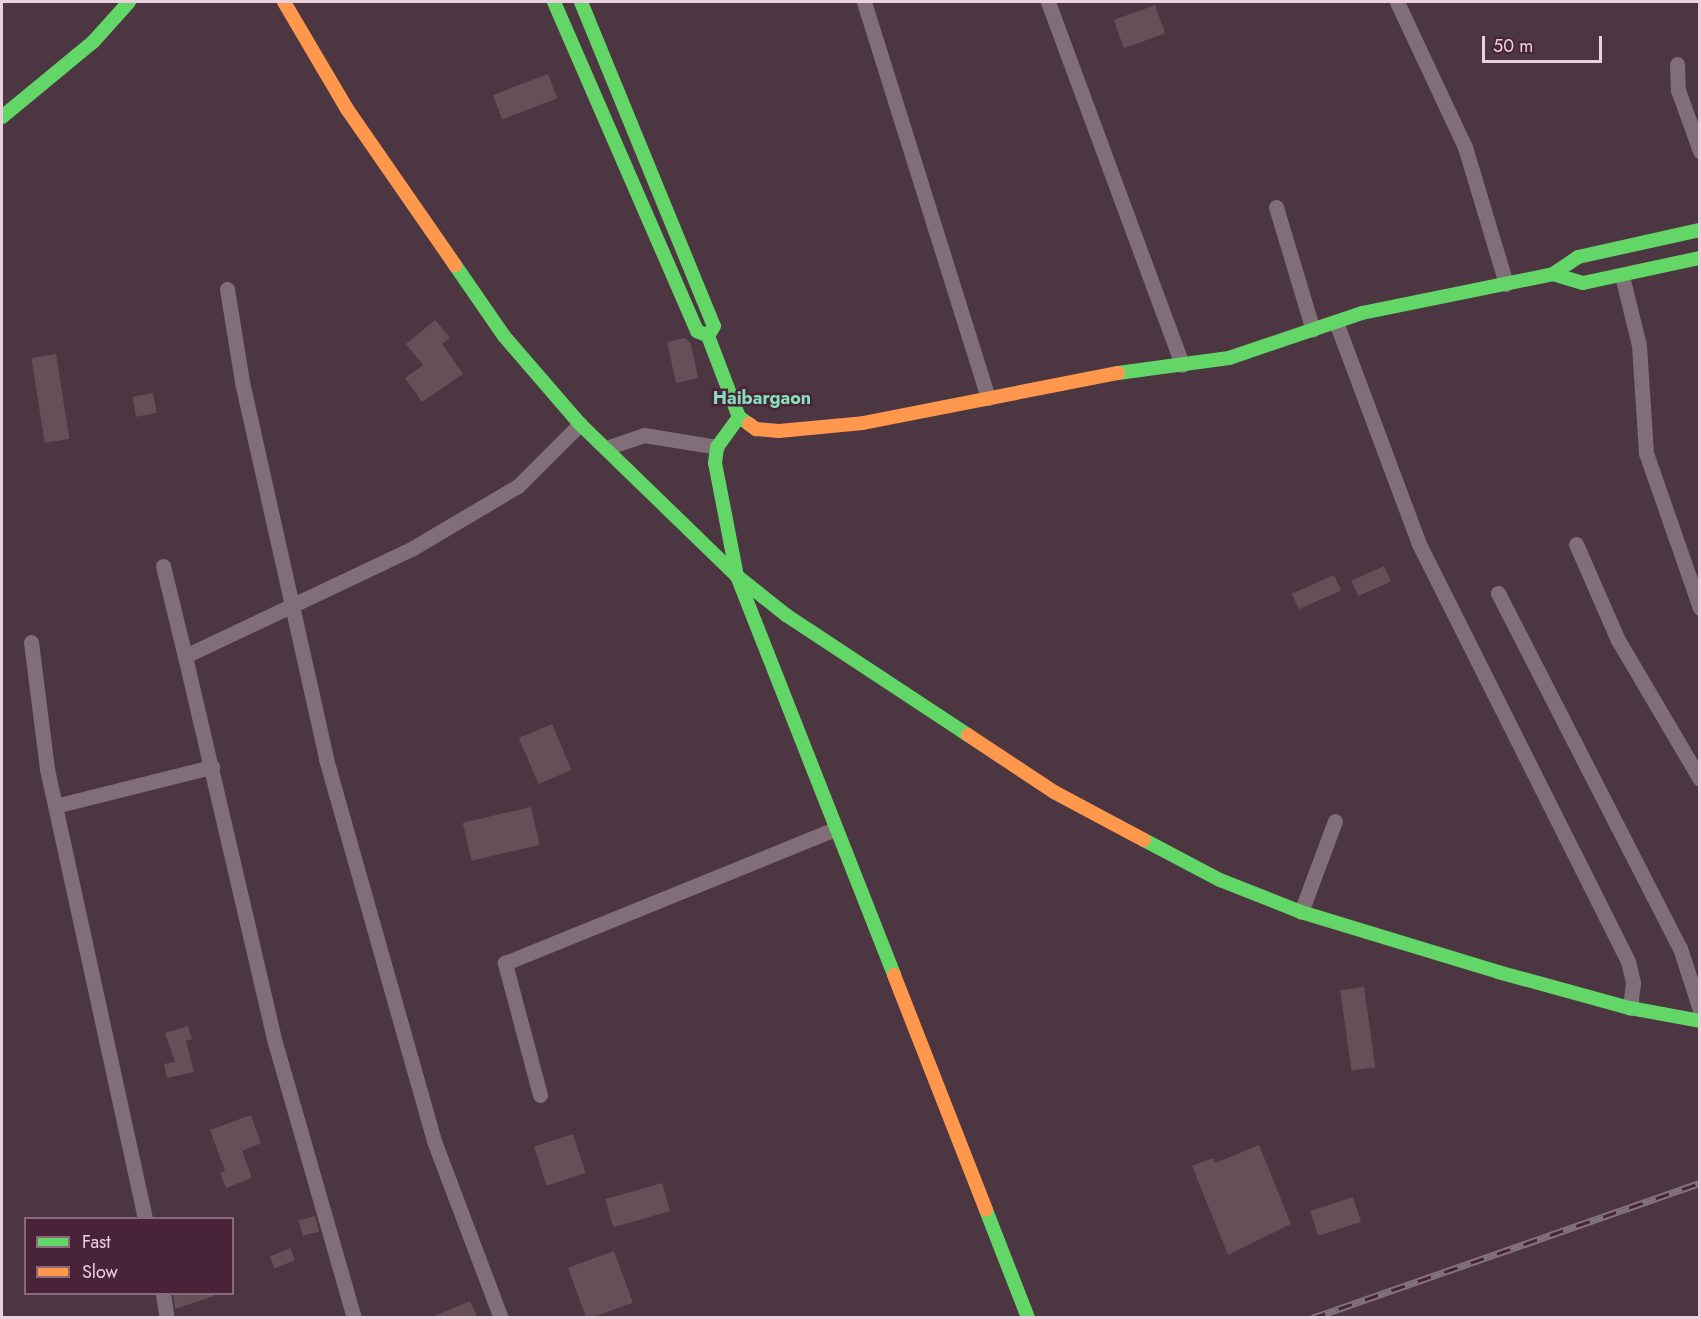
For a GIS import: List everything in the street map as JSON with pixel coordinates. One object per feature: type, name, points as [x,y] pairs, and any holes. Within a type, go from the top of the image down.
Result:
[{"type":"main road","points":[[2,117],[93,42],[129,2]]},
{"type":"main road","points":[[284,2],[347,109],[469,289],[580,424],[737,576],[844,655],[1054,792],[1220,880],[1301,912],[1630,1008],[1700,1021]]},
{"type":"main road","points":[[554,2],[697,332],[708,336],[739,417],[756,429],[779,431],[863,423],[988,398],[1229,358],[1336,322],[1553,274],[1578,257],[1700,230]]},
{"type":"main road","points":[[581,2],[714,326],[708,336]]},
{"type":"main road","points":[[1553,274],[1583,283],[1700,258]]},
{"type":"main road","points":[[739,417],[717,447],[715,480],[737,576],[1028,1317]]},
{"type":"street","points":[[864,2],[988,398]]},
{"type":"street","points":[[1048,2],[1182,364]]},
{"type":"street","points":[[1397,2],[1465,147],[1506,284]]},
{"type":"street","points":[[1677,64],[1678,90],[1700,151]]},
{"type":"street","points":[[1276,207],[1313,330]]},
{"type":"street","points":[[1622,276],[1635,318],[1646,453],[1700,608]]},
{"type":"street","points":[[227,289],[242,382],[326,759],[401,1034],[434,1141],[501,1317]]},
{"type":"street","points":[[1336,322],[1424,554],[1628,961],[1633,982],[1630,1008]]},
{"type":"street","points":[[185,656],[413,548],[518,486],[580,424]]},
{"type":"street","points":[[606,448],[644,435],[717,447]]},
{"type":"street","points":[[1576,544],[1618,640],[1700,779]]},
{"type":"street","points":[[163,566],[212,766],[275,1043],[354,1317]]},
{"type":"street","points":[[1498,593],[1680,948],[1700,1010]]},
{"type":"street","points":[[30,642],[55,806],[145,1217]]},
{"type":"street","points":[[55,806],[212,766]]},
{"type":"street","points":[[1301,912],[1335,821]]},
{"type":"street","points":[[540,1095],[505,963],[835,829]]},
{"type":"street","points":[[163,1295],[167,1317]]},
{"type":"street","points":[[1012,1317],[1022,1302]]},
{"type":"building","points":[[1155,5],[1165,33],[1124,48],[1114,20]]},
{"type":"building","points":[[548,74],[557,98],[502,119],[493,95]]},
{"type":"building","points":[[435,320],[450,338],[442,344],[463,374],[422,402],[405,378],[423,365],[406,344]]},
{"type":"building","points":[[685,338],[691,344],[698,378],[676,383],[667,342]]},
{"type":"building","points":[[56,354],[69,439],[45,443],[31,358]]},
{"type":"building","points":[[153,393],[157,413],[136,417],[132,397]]},
{"type":"building","points":[[1384,566],[1391,582],[1358,596],[1351,581]]},
{"type":"building","points":[[1334,575],[1341,591],[1299,609],[1292,594]]},
{"type":"building","points":[[552,724],[572,770],[538,784],[519,738]]},
{"type":"building","points":[[531,807],[540,845],[472,861],[463,823]]},
{"type":"building","points":[[1364,987],[1375,1067],[1352,1071],[1340,990]]},
{"type":"building","points":[[188,1026],[192,1039],[186,1041],[194,1072],[167,1078],[164,1064],[175,1062],[165,1033]]},
{"type":"building","points":[[251,1115],[261,1143],[242,1151],[252,1178],[226,1188],[220,1173],[225,1171],[210,1130]]},
{"type":"building","points":[[573,1134],[586,1173],[547,1186],[534,1147]]},
{"type":"building","points":[[1259,1145],[1291,1224],[1228,1255],[1192,1166],[1213,1158],[1215,1163]]},
{"type":"building","points":[[662,1183],[670,1211],[613,1227],[605,1199]]},
{"type":"building","points":[[1353,1197],[1361,1222],[1318,1236],[1310,1211]]},
{"type":"building","points":[[315,1216],[319,1231],[303,1236],[299,1220]]},
{"type":"building","points":[[290,1248],[295,1260],[275,1269],[270,1257]]},
{"type":"building","points":[[614,1251],[633,1303],[586,1318],[568,1268]]},
{"type":"building","points":[[173,1295],[214,1295],[214,1296],[175,1309]]},
{"type":"building","points":[[470,1301],[477,1317],[432,1317]]},
{"type":"railway","points":[[1312,1318],[1700,1183]]},
{"type":"traffic: fast","points":[[2,117],[93,42],[129,2]]},
{"type":"traffic: fast","points":[[554,2],[697,331],[708,336],[739,417],[749,424]]},
{"type":"traffic: fast","points":[[581,2],[714,326],[708,336]]},
{"type":"traffic: fast","points":[[1118,373],[1229,358],[1362,313],[1553,274],[1578,257],[1700,230]]},
{"type":"traffic: fast","points":[[1553,274],[1583,283],[1700,258]]},
{"type":"traffic: fast","points":[[455,265],[504,336],[580,424],[737,576],[786,615],[968,735]]},
{"type":"traffic: fast","points":[[739,417],[717,447],[715,463],[737,576],[894,975]]},
{"type":"traffic: fast","points":[[1144,840],[1220,880],[1301,912],[1498,972],[1630,1008],[1700,1021]]},
{"type":"traffic: fast","points":[[986,1210],[1028,1318]]},
{"type":"traffic: slow","points":[[284,2],[347,109],[455,265]]},
{"type":"traffic: slow","points":[[749,424],[756,429],[779,431],[863,423],[1118,373]]},
{"type":"traffic: slow","points":[[968,735],[1054,792],[1144,840]]},
{"type":"traffic: slow","points":[[894,975],[986,1210]]},
{"type":"district","name":"Haibargaon","points":[[762,398]]}]
